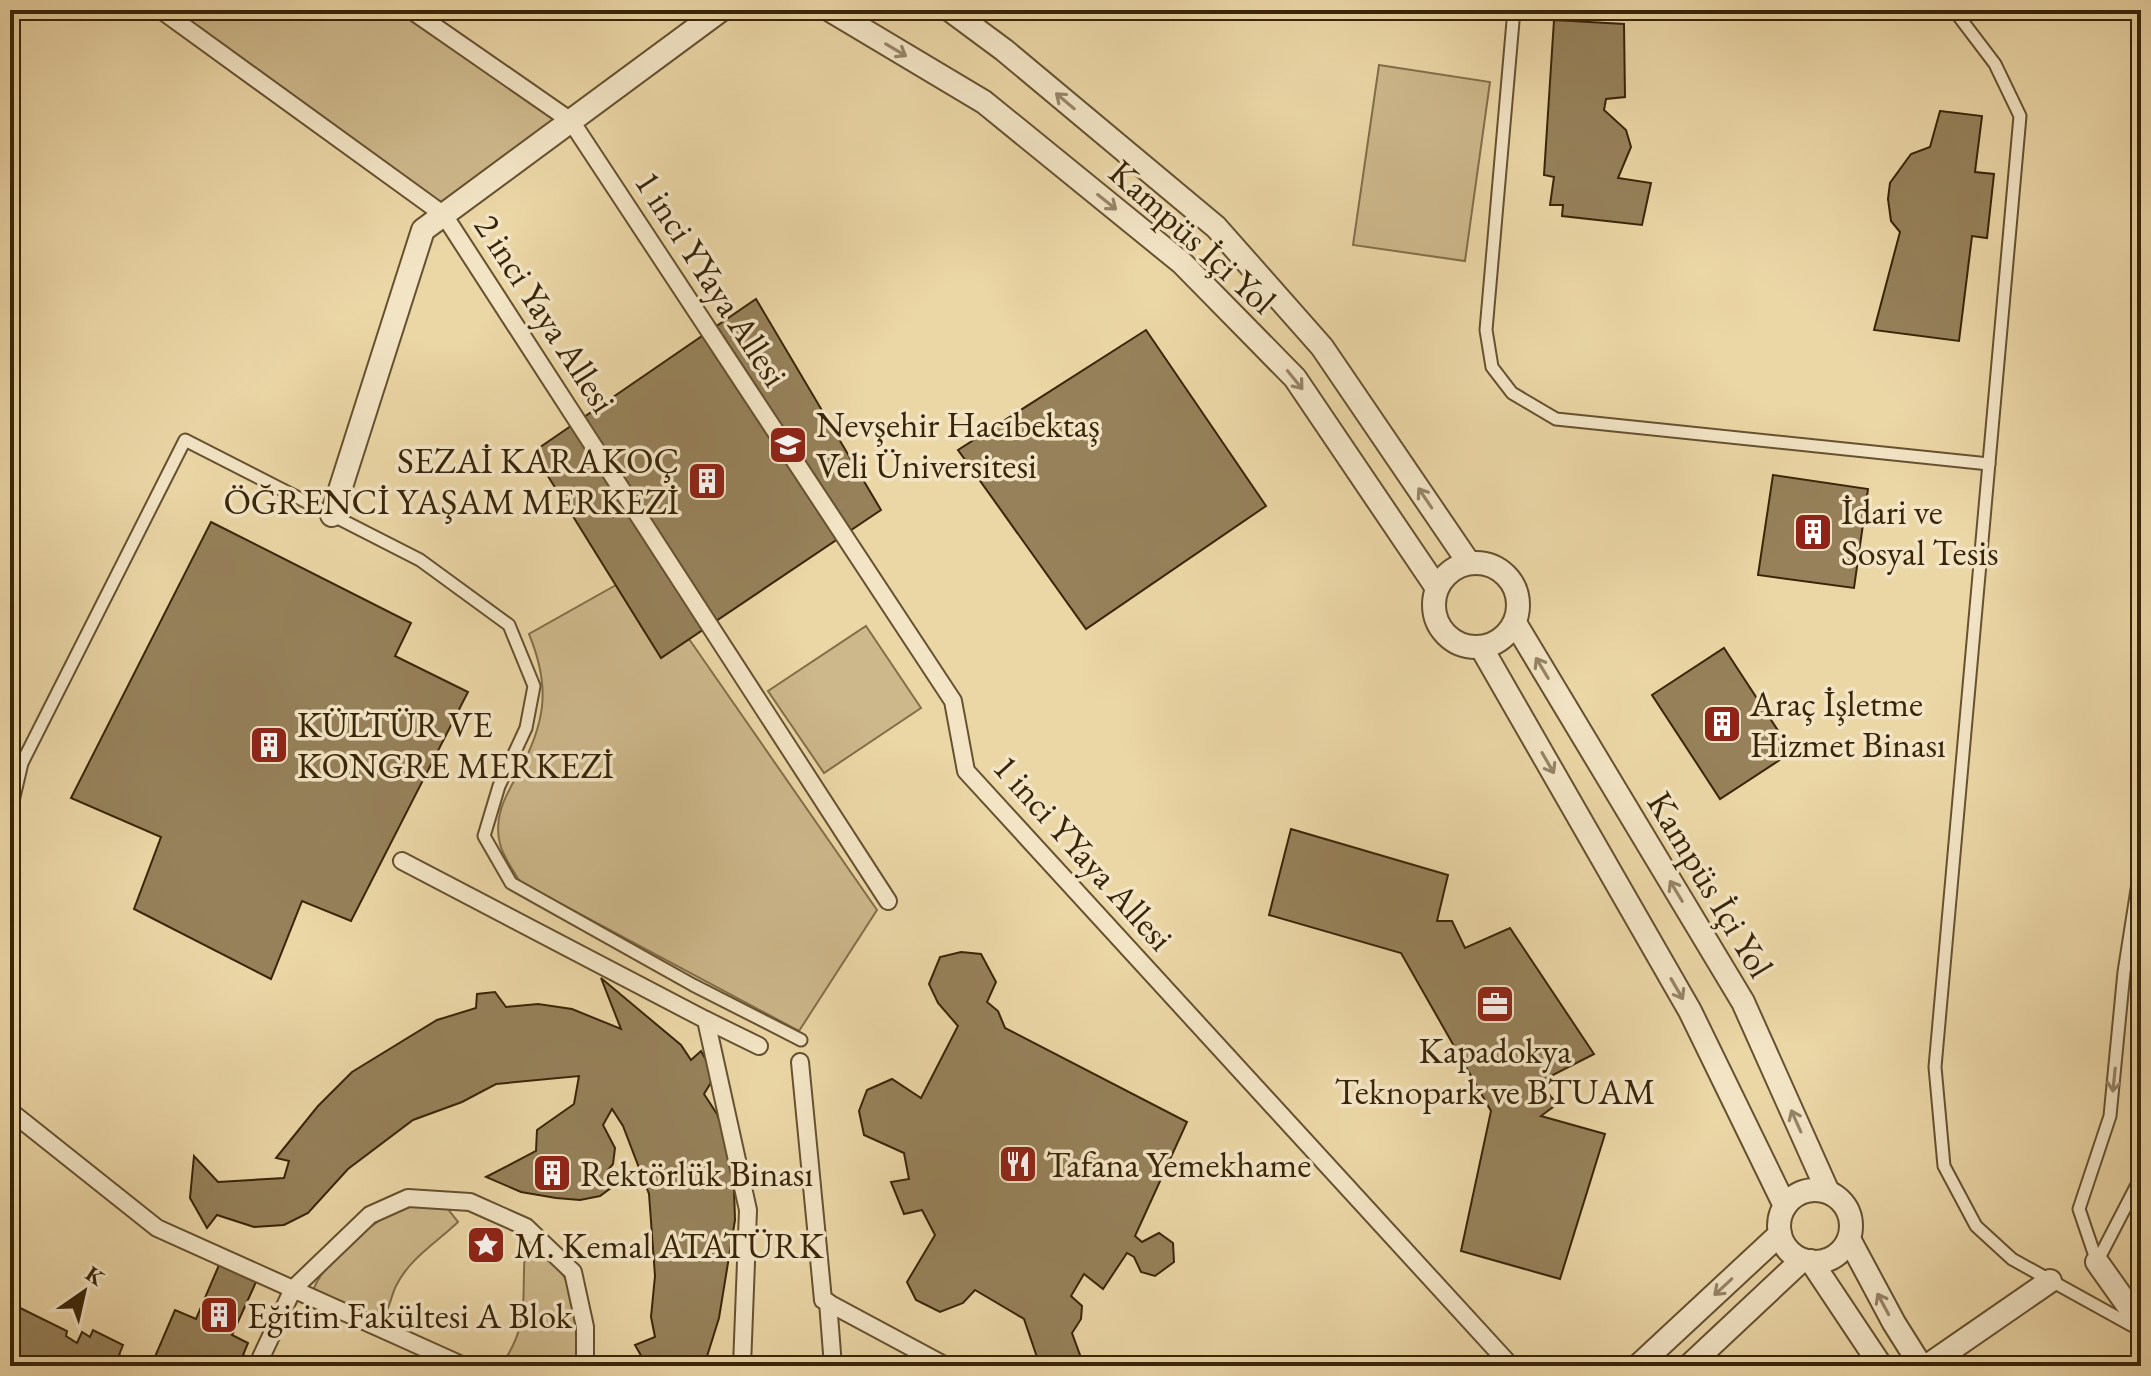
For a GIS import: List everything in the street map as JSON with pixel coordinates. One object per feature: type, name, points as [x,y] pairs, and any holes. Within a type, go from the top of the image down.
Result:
[{"type":"street","name":"2 inci Yaya Allesi","points":[[161,10],[444,215],[888,901]]},
{"type":"street","name":"1 inci YYaya Allesi","points":[[411,10],[571,121],[953,701],[966,771],[1511,1366]]},
{"type":"street","points":[[332,515],[423,230],[721,10]]},
{"type":"street","name":"Kampüs İçi Yol","points":[[830,10],[984,102],[1182,263],[1295,378],[1437,588]]},
{"type":"street","name":"Kampüs İçi Yol","points":[[950,10],[1004,50],[1216,227],[1322,347],[1469,563]]},
{"type":"street","points":[[1469,563],[1485,563],[1499,569],[1510,579],[1517,593],[1515,623],[1507,635],[1481,647],[1466,646],[1452,640],[1435,617],[1433,602],[1437,588],[1456,567],[1469,563]]},
{"type":"street","name":"Kampüs İçi Yol","points":[[1515,623],[1743,1002],[1828,1192]]},
{"type":"street","points":[[1481,647],[1690,1011],[1785,1206]]},
{"type":"street","points":[[402,861],[759,1046]]},
{"type":"street","points":[[706,1020],[748,1210],[742,1366]]},
{"type":"street","points":[[800,1062],[823,1300],[946,1366]]},
{"type":"street","points":[[10,1111],[157,1228],[464,1366]]},
{"type":"street","points":[[1689,1366],[1806,1260],[1830,1259],[1841,1251],[1849,1239],[1851,1225],[1848,1211],[1840,1199],[1814,1189],[1800,1192],[1785,1206],[1781,1213],[1780,1234],[1790,1252],[1806,1260],[1881,1366]]},
{"type":"street","points":[[257,1366],[293,1289],[370,1215],[408,1198],[470,1202],[526,1227],[573,1272],[585,1327],[585,1366]]},
{"type":"street","points":[[1638,1366],[1780,1234]]},
{"type":"street","points":[[1849,1239],[1894,1323],[1924,1366],[2050,1281]]},
{"type":"street","points":[[2097,1262],[2141,1324]]},
{"type":"street","points":[[828,1302],[833,1366]]},
{"type":"lane","points":[[1514,10],[1486,330],[1492,367],[1512,393],[1556,419],[1989,464]]},
{"type":"lane","points":[[1954,10],[1995,64],[2020,116],[1935,1067],[1944,1166],[1976,1226],[2012,1259],[2141,1331]]},
{"type":"lane","points":[[10,814],[22,763],[185,440],[420,560],[509,625],[534,686],[526,728],[499,786],[484,836],[511,883],[693,985],[801,1040]]},
{"type":"lane","points":[[2097,1262],[2079,1209],[2110,1116],[2124,972],[2137,920],[2141,864]]},
{"type":"lane","points":[[2097,1262],[2141,1177]]},
{"type":"shaded area","points":[[161,10],[411,10],[571,121],[444,215]]},
{"type":"shaded area","points":[[1379,65],[1490,82],[1465,261],[1353,245]]},
{"type":"shaded area","points":[[616,585],[661,657],[689,639],[877,910],[799,1031],[520,882],[501,849],[498,832],[500,811],[531,747],[541,715],[540,668],[529,634]]},
{"type":"shaded area","points":[[866,626],[921,708],[824,773],[768,691]]},
{"type":"shaded area","points":[[429,1205],[447,1208],[458,1222],[401,1276],[385,1313],[379,1319],[313,1292],[334,1260],[371,1227],[396,1211]]},
{"type":"shaded area","points":[[542,1250],[563,1275],[570,1289],[577,1317],[576,1366],[501,1366],[521,1323],[525,1251]]},
{"type":"building","points":[[1808,10],[1847,10],[1847,14],[1808,18]]},
{"type":"building","points":[[1554,20],[1624,24],[1625,97],[1606,99],[1604,110],[1626,130],[1631,147],[1618,178],[1651,183],[1642,225],[1562,216],[1563,205],[1550,205],[1554,177],[1544,175]]},
{"type":"building","points":[[1940,111],[1982,116],[1975,172],[1994,174],[1987,238],[1972,236],[1959,341],[1874,330],[1900,232],[1891,221],[1888,199],[1890,183],[1911,154],[1930,147]]},
{"type":"building","name":"SEZAİ KARAKOÇ ÖĞRENCİ YAŞAM MERKEZİ","points":[[756,299],[881,510],[661,658],[533,452]]},
{"type":"building","points":[[1146,330],[1266,506],[1086,629],[958,450]]},
{"type":"building","name":"İdari ve Sosyal Tesis","points":[[1773,475],[1868,489],[1854,588],[1758,575]]},
{"type":"building","name":"KÜLTÜR VE KONGRE MERKEZİ","points":[[211,522],[411,623],[395,656],[468,692],[351,921],[302,901],[271,979],[134,909],[161,837],[71,798]]},
{"type":"building","name":"Araç İşletme Hizmet Binası","points":[[1724,648],[1792,752],[1720,799],[1652,695]]},
{"type":"building","name":"Kapadokya Teknopark ve BTUAM","points":[[1291,829],[1448,875],[1437,921],[1452,921],[1465,948],[1510,928],[1594,1054],[1539,1082],[1557,1104],[1541,1116],[1605,1134],[1560,1279],[1461,1251],[1491,1111],[1401,953],[1269,915]]},
{"type":"building","points":[[961,952],[981,954],[996,982],[987,1002],[998,1011],[1005,1028],[1187,1122],[1135,1236],[1142,1242],[1159,1233],[1173,1243],[1174,1262],[1155,1276],[1141,1272],[1134,1257],[1127,1253],[1103,1289],[1084,1274],[1071,1296],[1082,1306],[1081,1319],[1072,1333],[1084,1366],[1040,1366],[1024,1319],[975,1290],[963,1303],[940,1312],[916,1300],[907,1282],[935,1235],[922,1210],[904,1214],[891,1182],[909,1179],[904,1153],[864,1135],[859,1111],[867,1090],[892,1079],[921,1098],[958,1026],[938,1003],[929,984],[940,957]]},
{"type":"building","name":"Rektörlük Binası","points":[[601,978],[681,1045],[691,1060],[701,1051],[715,1076],[704,1094],[717,1114],[733,1159],[735,1220],[719,1318],[704,1366],[647,1366],[635,1345],[655,1337],[651,1317],[655,1276],[649,1194],[623,1126],[612,1109],[603,1125],[615,1148],[613,1164],[608,1170],[619,1182],[600,1196],[580,1200],[556,1198],[521,1192],[486,1177],[536,1151],[537,1130],[574,1104],[579,1076],[496,1084],[462,1102],[413,1120],[348,1169],[308,1213],[284,1225],[254,1227],[217,1215],[207,1228],[190,1198],[194,1156],[218,1182],[284,1178],[289,1161],[276,1158],[318,1106],[352,1072],[437,1020],[476,1008],[477,994],[495,992],[506,1007],[538,1004],[572,1009],[621,1029]]},
{"type":"building","name":"Eğitim Fakültesi A Blok","points":[[219,1265],[256,1282],[232,1335],[248,1343],[243,1355],[253,1359],[249,1366],[151,1366],[175,1310],[196,1319]]},
{"type":"building","points":[[10,1303],[67,1331],[66,1336],[77,1343],[82,1332],[90,1337],[93,1330],[123,1345],[119,1355],[142,1366],[10,1366]]},
{"type":"place","name":"Nevşehir Hacıbektaş Veli Üniversitesi","points":[[788,445]]},
{"type":"place","name":"SEZAİ KARAKOÇ ÖĞRENCİ YAŞAM MERKEZİ","points":[[707,481]]},
{"type":"place","name":"İdari ve Sosyal Tesis","points":[[1813,532]]},
{"type":"place","name":"Araç İşletme Hizmet Binası","points":[[1722,724]]},
{"type":"place","name":"KÜLTÜR VE KONGRE MERKEZİ","points":[[269,745]]},
{"type":"place","name":"Kapadokya Teknopark ve BTUAM","points":[[1495,1004]]},
{"type":"place","name":"Tafana Yemekhame","points":[[1018,1164]]},
{"type":"place","name":"Rektörlük Binası","points":[[552,1173]]},
{"type":"place","name":"M. Kemal ATATÜRK","points":[[486,1245]]},
{"type":"place","name":"Eğitim Fakültesi A Blok","points":[[219,1315]]}]
